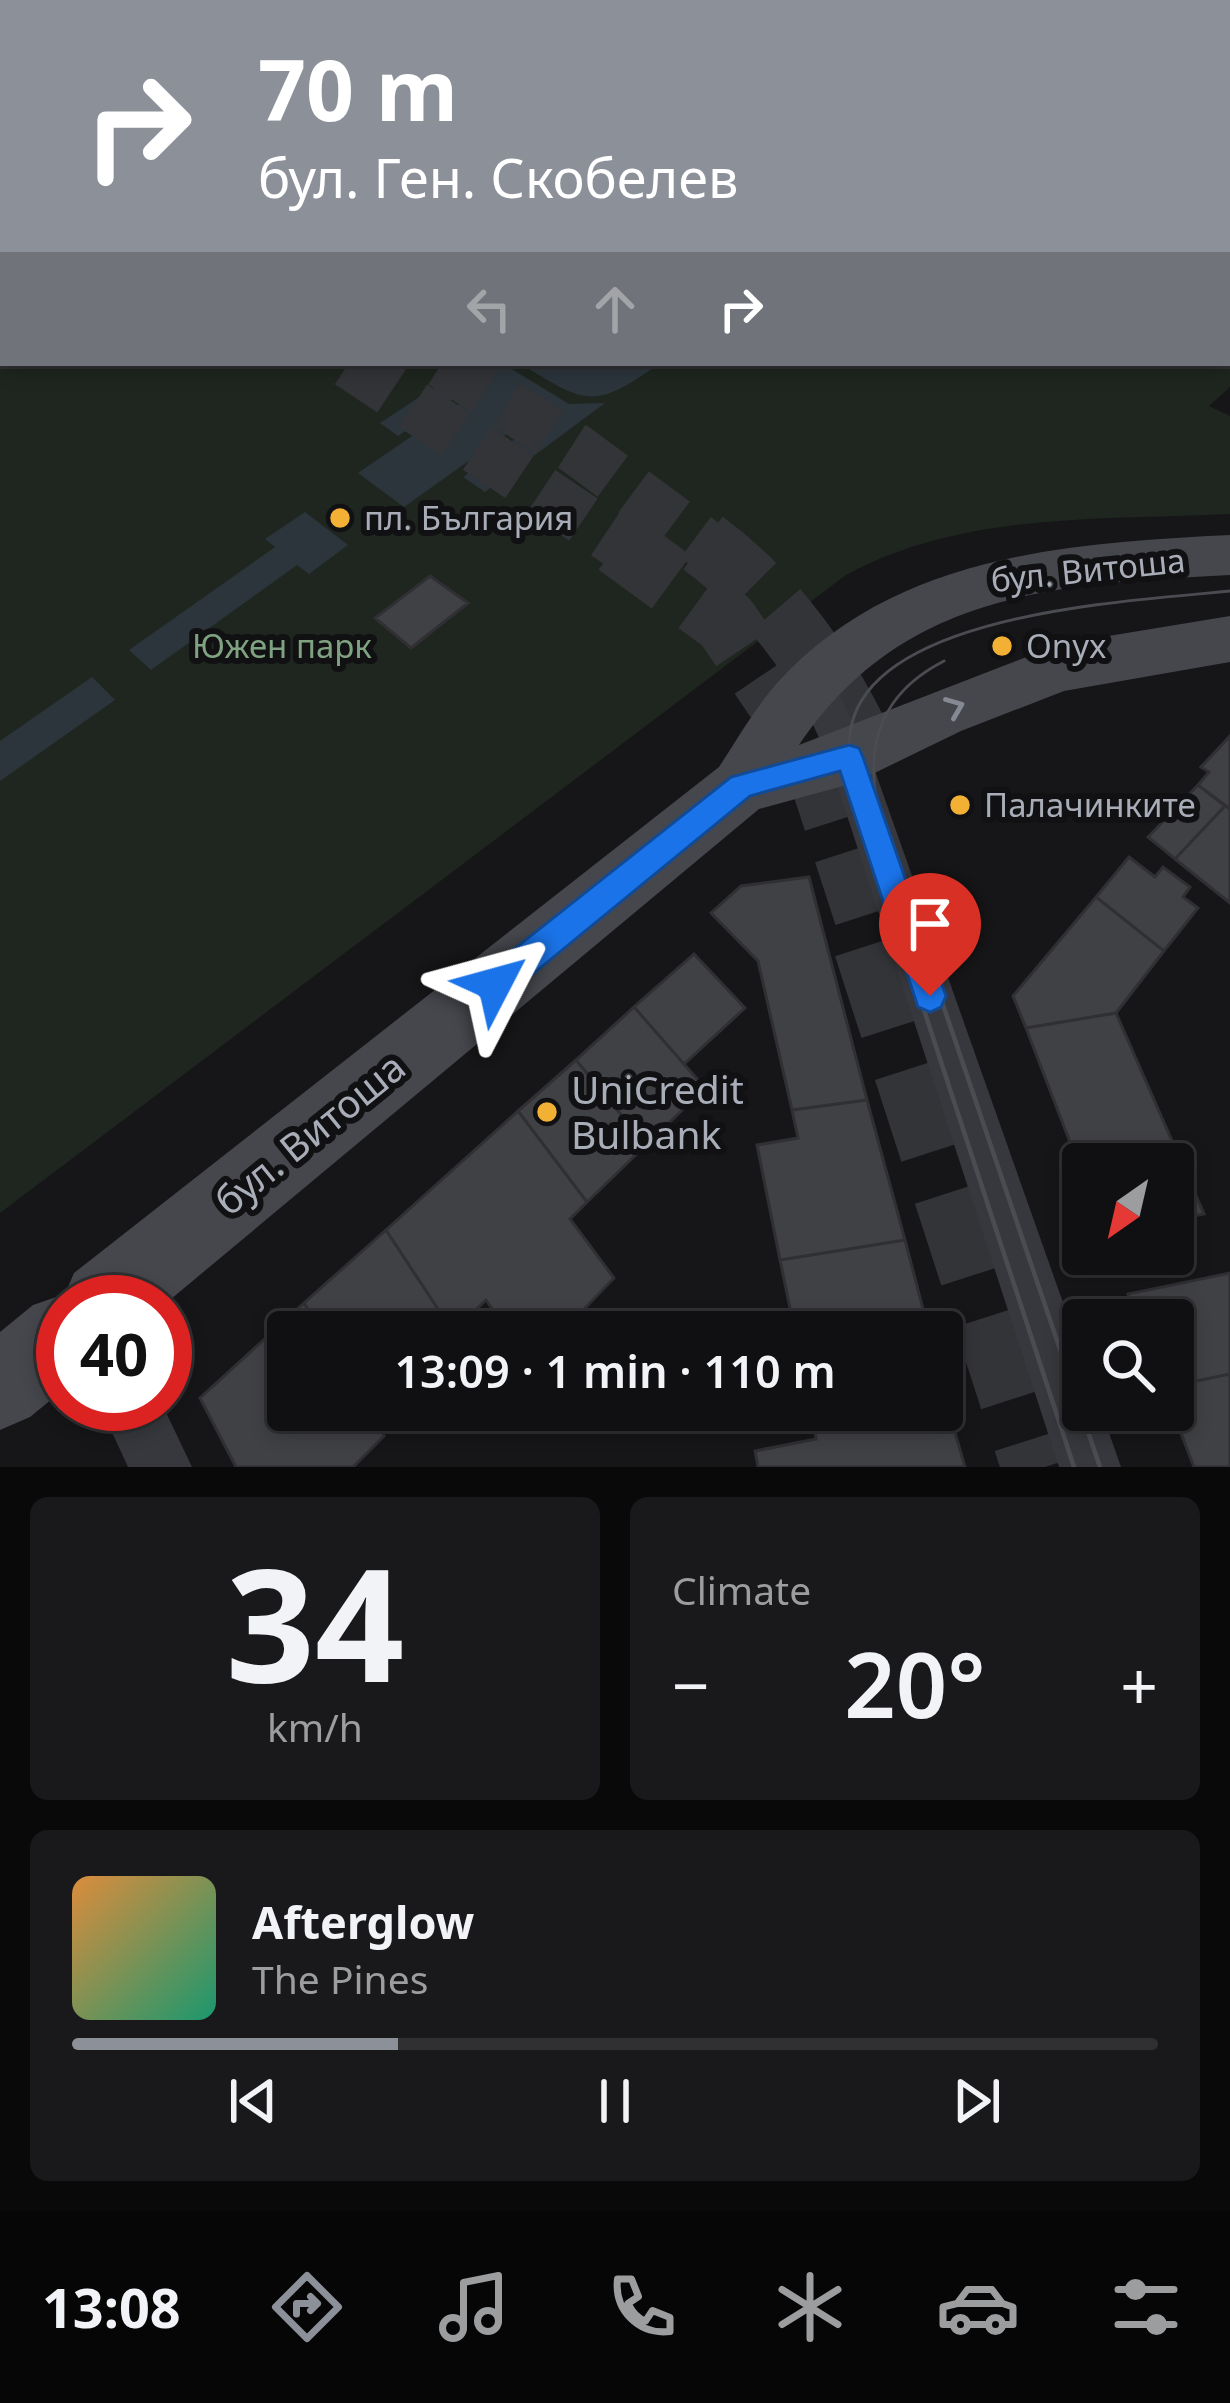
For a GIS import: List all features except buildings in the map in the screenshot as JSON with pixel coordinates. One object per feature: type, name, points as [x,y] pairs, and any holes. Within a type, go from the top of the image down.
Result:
[{"type":"street","name":"бул. Витоша","points":[[136,1275],[741,786],[791,709],[898,618],[965,585],[1033,569],[1230,556]]},
{"type":"street","name":"бул. Витоша","points":[[741,786],[849,757],[940,713],[1060,668],[1230,639]]},
{"type":"street","points":[[814,685],[849,757],[1090,1467]]},
{"type":"street","points":[[0,1387],[36,1357]]},
{"type":"street","points":[[143,1431],[161,1467]]},
{"type":"green space","name":"Южен парк","points":[[0,366],[1230,366],[1230,387],[1209,406],[1230,416],[1230,514],[1083,519],[985,530],[937,540],[846,575],[0,1213]]},
{"type":"shaded area","points":[[466,366],[507,366],[569,404],[605,403],[485,492],[463,477],[544,418],[536,413],[404,507],[358,473],[488,384],[481,380],[398,436],[380,423]]},
{"type":"shaded area","points":[[525,366],[656,366],[605,395],[576,394]]},
{"type":"shaded area","points":[[305,512],[348,545],[309,574],[297,565],[151,670],[129,650],[275,547],[265,539]]},
{"type":"shaded area","points":[[92,677],[115,700],[0,781],[0,741]]},
{"type":"tunnel","points":[[353,366],[623,546]]},
{"type":"tunnel","points":[[447,366],[576,449],[704,544]]},
{"type":"tunnel","points":[[618,543],[726,622],[814,752],[877,946]]},
{"type":"tunnel","points":[[704,544],[707,546]]},
{"type":"tunnel","points":[[704,544],[749,582],[789,627],[824,676],[853,729]]},
{"type":"tunnel","points":[[876,943],[1045,1467]]},
{"type":"tram line","points":[[903,946],[865,842],[852,788],[850,734],[866,693],[902,662],[951,638],[1010,620],[1072,608],[1230,591]]},
{"type":"tram line","points":[[923,946],[883,829],[875,790],[875,753],[884,718],[906,687],[944,661]]},
{"type":"tram line","points":[[922,943],[1100,1467]]},
{"type":"tram line","points":[[903,946],[1074,1467]]},
{"type":"place","name":"пл. България","points":[[340,518]]},
{"type":"place","name":"Onyx","points":[[1002,646]]},
{"type":"place","name":"Палачинките","points":[[960,805]]},
{"type":"place","name":"UniCredit Bulbank","points":[[547,1112]]},
{"type":"route","points":[[495,984],[741,786],[849,757],[930,996]]}]
